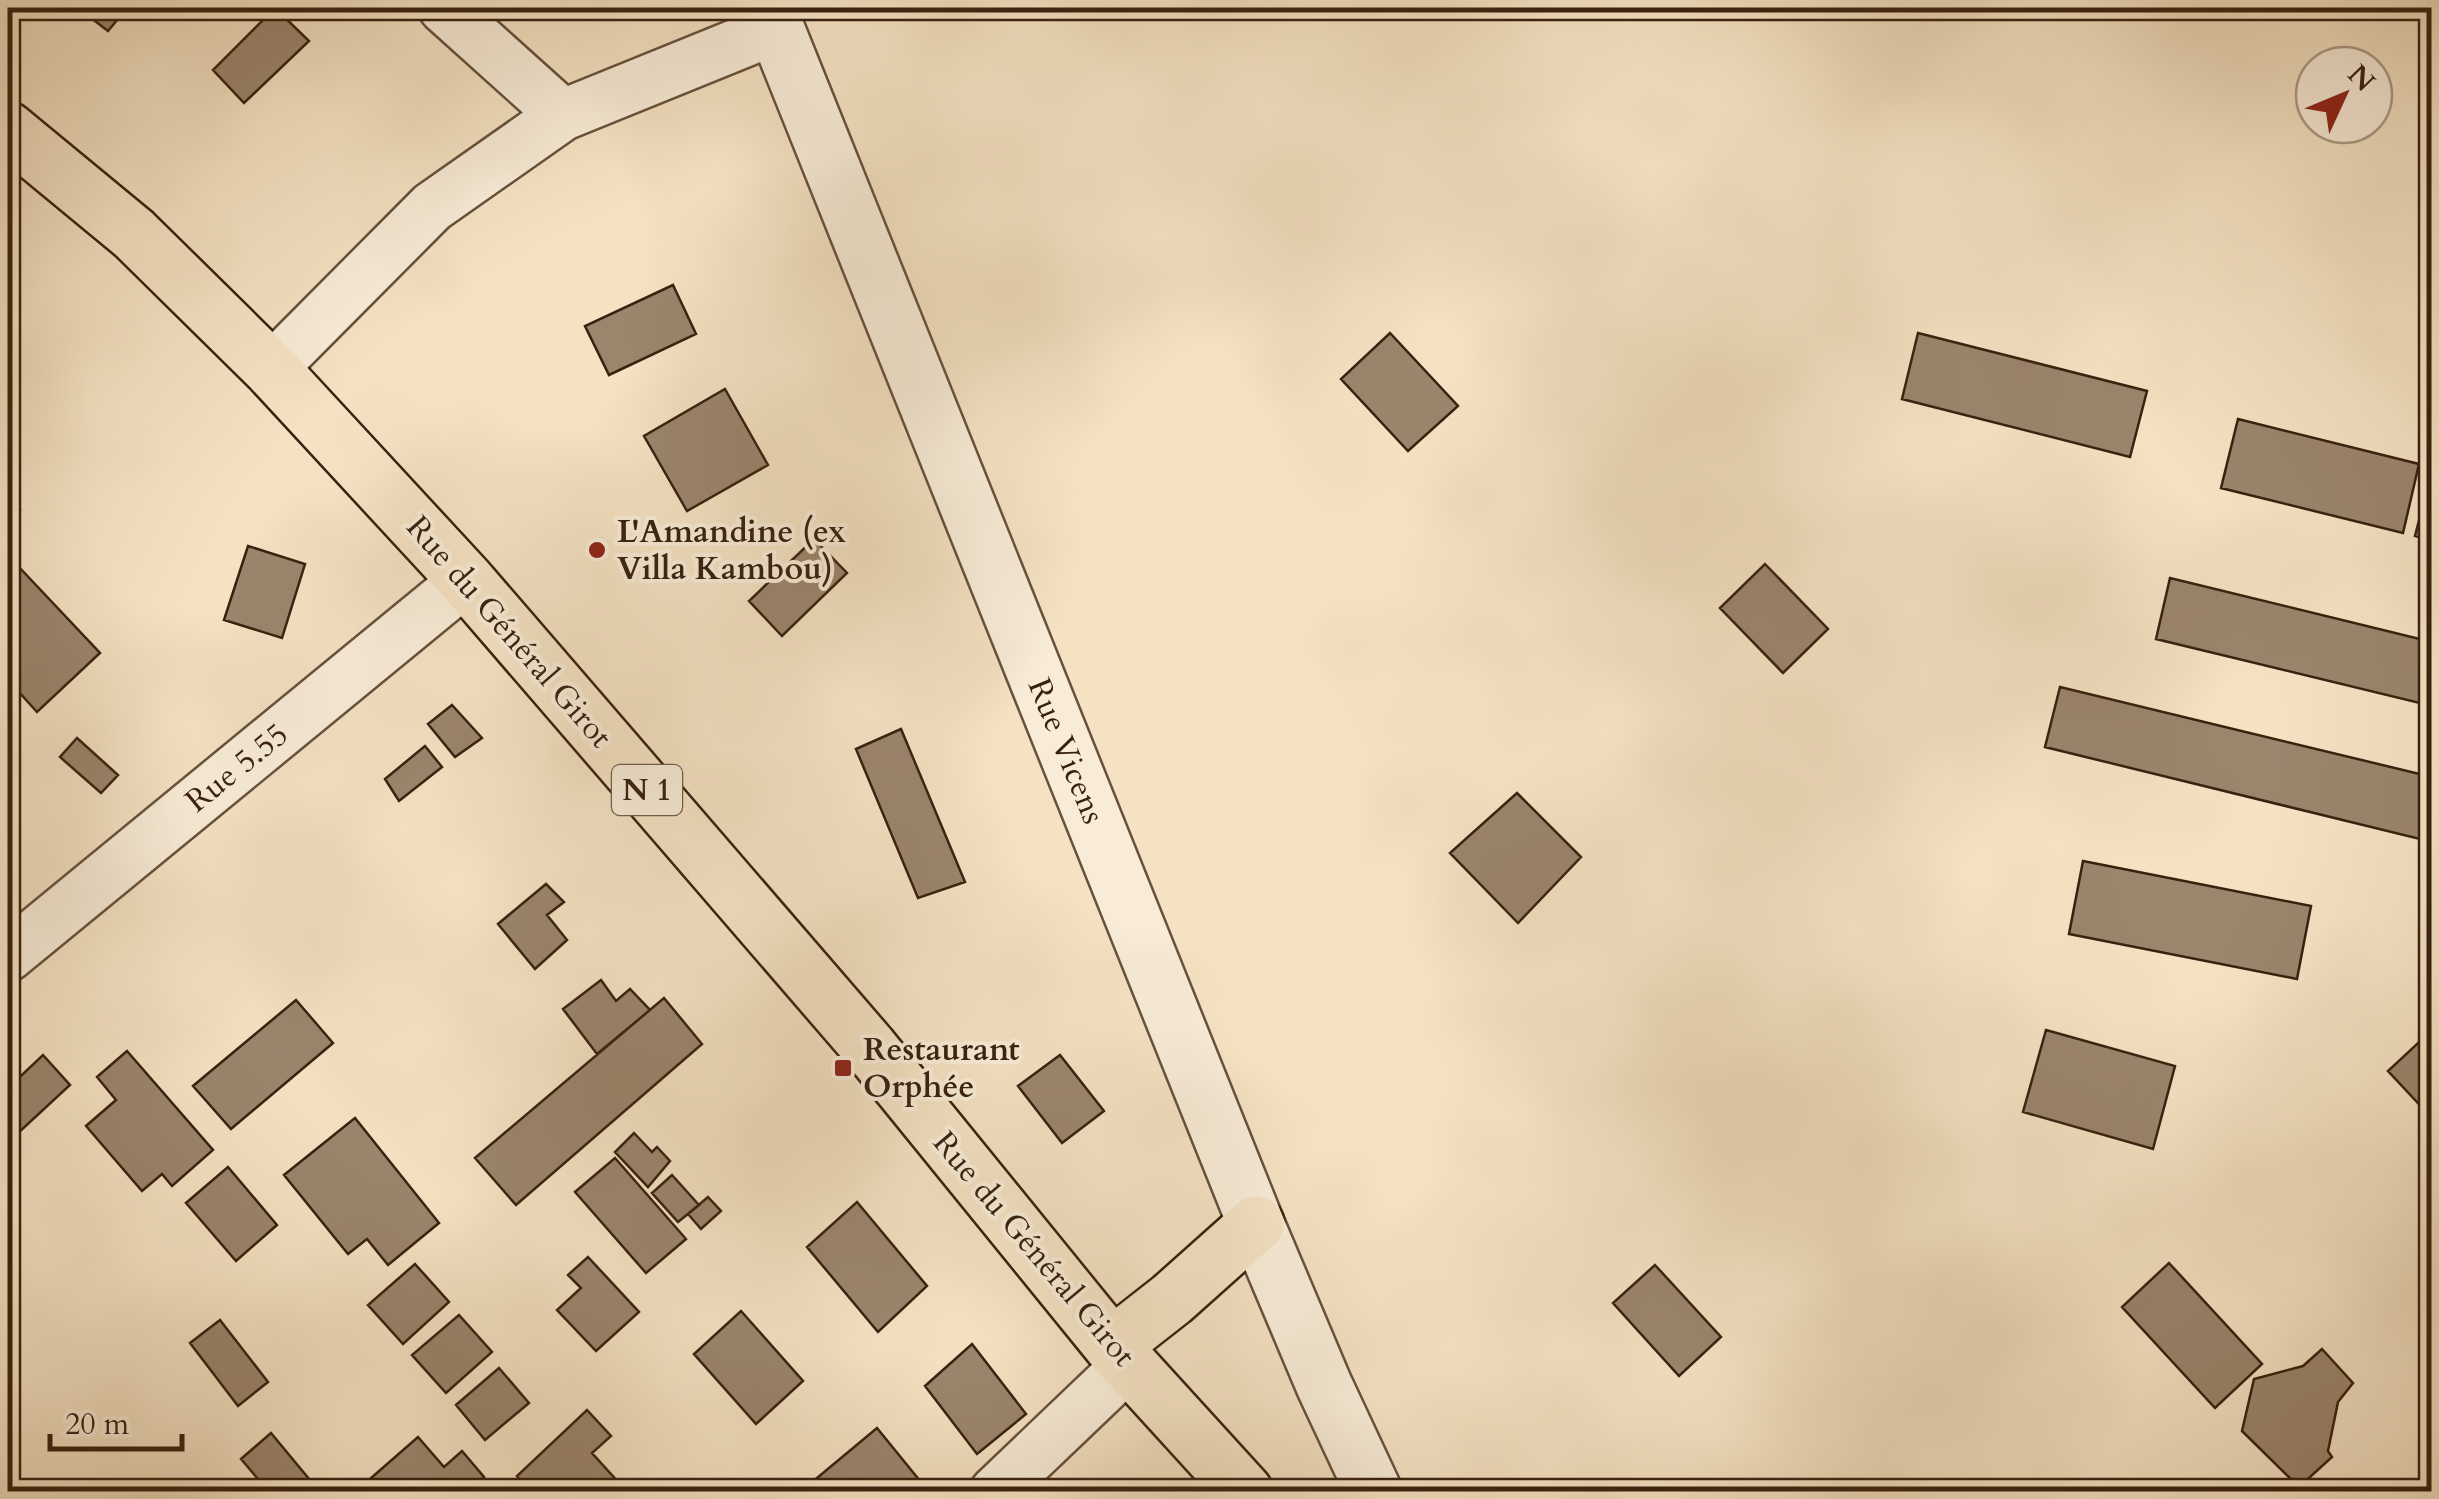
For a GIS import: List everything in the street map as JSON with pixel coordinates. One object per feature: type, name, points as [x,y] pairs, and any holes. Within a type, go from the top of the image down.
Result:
[{"type":"highway","name":"Rue du Général Girot","points":[[8,130],[134,234],[271,369],[466,580],[869,1047],[1120,1356],[1245,1492]]},
{"type":"highway","points":[[1120,1356],[1256,1224]]},
{"type":"street","points":[[444,8],[564,114]]},
{"type":"street","points":[[271,369],[432,207],[564,114],[772,18]]},
{"type":"street","name":"Rue Vicens","points":[[772,18],[1256,1224],[1374,1492]]},
{"type":"street","name":"Rue 5.55","points":[[8,956],[466,580]]},
{"type":"street","points":[[995,1492],[1120,1356]]},
{"type":"building","points":[[78,8],[127,8],[108,31]]},
{"type":"building","points":[[275,8],[309,41],[244,103],[213,70]]},
{"type":"building","points":[[673,285],[696,334],[609,375],[585,326]]},
{"type":"building","points":[[1390,333],[1458,406],[1408,451],[1341,379]]},
{"type":"building","points":[[1918,333],[2147,391],[2130,457],[1902,399]]},
{"type":"building","points":[[725,389],[768,465],[687,511],[644,436]]},
{"type":"building","points":[[2238,419],[2419,464],[2403,533],[2221,488]]},
{"type":"building","points":[[2432,470],[2432,541],[2415,536]]},
{"type":"building","points":[[8,500],[20,510],[8,526]]},
{"type":"building","points":[[814,539],[847,573],[782,636],[749,601]]},
{"type":"building","points":[[248,546],[305,564],[282,638],[224,620]]},
{"type":"building","points":[[1765,564],[1828,629],[1783,673],[1720,608]]},
{"type":"building","points":[[18,566],[100,653],[37,712],[8,680],[8,576]]},
{"type":"building","points":[[2170,578],[2432,642],[2432,706],[2156,639]]},
{"type":"building","points":[[2060,687],[2432,777],[2432,842],[2045,747]]},
{"type":"building","points":[[452,705],[482,738],[455,757],[428,724]]},
{"type":"building","points":[[901,729],[965,882],[918,898],[856,749]]},
{"type":"building","points":[[77,738],[118,775],[101,793],[60,757]]},
{"type":"building","points":[[425,746],[442,767],[399,801],[385,779]]},
{"type":"building","points":[[1517,793],[1581,857],[1518,923],[1450,853]]},
{"type":"building","points":[[2083,861],[2311,906],[2297,979],[2069,934]]},
{"type":"building","points":[[546,884],[564,902],[547,915],[567,940],[535,969],[498,924]]},
{"type":"building","points":[[601,980],[616,1001],[630,989],[650,1010],[597,1054],[563,1009]]},
{"type":"building","points":[[664,998],[702,1044],[516,1205],[475,1158]]},
{"type":"building","points":[[296,1000],[333,1043],[231,1129],[193,1086]]},
{"type":"building","points":[[2046,1030],[2175,1066],[2153,1149],[2023,1112]]},
{"type":"building","points":[[2432,1030],[2432,1118],[2388,1071]]},
{"type":"building","points":[[127,1051],[213,1150],[172,1186],[162,1174],[142,1191],[86,1126],[116,1100],[97,1077]]},
{"type":"building","points":[[43,1055],[70,1085],[16,1135],[8,1126],[8,1088]]},
{"type":"building","points":[[1060,1055],[1104,1111],[1062,1143],[1018,1086]]},
{"type":"building","points":[[355,1118],[439,1223],[388,1265],[367,1239],[348,1254],[284,1175]]},
{"type":"building","points":[[634,1133],[652,1152],[657,1147],[670,1161],[648,1187],[615,1152]]},
{"type":"building","points":[[615,1158],[686,1239],[646,1273],[575,1192]]},
{"type":"building","points":[[228,1167],[277,1225],[236,1261],[186,1203]]},
{"type":"building","points":[[672,1175],[699,1205],[678,1222],[652,1193]]},
{"type":"building","points":[[708,1197],[721,1211],[701,1229],[688,1214]]},
{"type":"building","points":[[857,1202],[927,1286],[878,1332],[807,1247]]},
{"type":"building","points":[[588,1257],[639,1312],[596,1351],[557,1310],[581,1288],[568,1275]]},
{"type":"building","points":[[2169,1263],[2262,1364],[2215,1408],[2122,1307]]},
{"type":"building","points":[[415,1264],[449,1302],[403,1344],[368,1305]]},
{"type":"building","points":[[1655,1265],[1721,1337],[1679,1376],[1613,1303]]},
{"type":"building","points":[[741,1311],[803,1381],[756,1424],[694,1354]]},
{"type":"building","points":[[459,1315],[492,1352],[446,1393],[412,1355]]},
{"type":"building","points":[[220,1320],[268,1382],[238,1406],[190,1343]]},
{"type":"building","points":[[972,1344],[1026,1414],[977,1454],[925,1386]]},
{"type":"building","points":[[2322,1349],[2353,1383],[2338,1402],[2328,1451],[2332,1457],[2299,1487],[2242,1431],[2254,1379],[2303,1366]]},
{"type":"building","points":[[499,1368],[529,1403],[485,1440],[456,1405]]},
{"type":"building","points":[[587,1410],[611,1436],[592,1453],[620,1484],[612,1492],[531,1492],[517,1476]]},
{"type":"building","points":[[877,1428],[929,1492],[808,1492],[805,1488]]},
{"type":"building","points":[[271,1433],[318,1492],[269,1492],[241,1459]]},
{"type":"building","points":[[418,1437],[444,1467],[462,1451],[484,1477],[468,1492],[355,1492]]},
{"type":"building","points":[[2408,1481],[2418,1492],[2397,1492]]},
{"type":"place","name":"L'Amandine (ex Villa Kambou)","points":[[597,550]]},
{"type":"place","name":"Restaurant Orphée","points":[[843,1068]]}]
